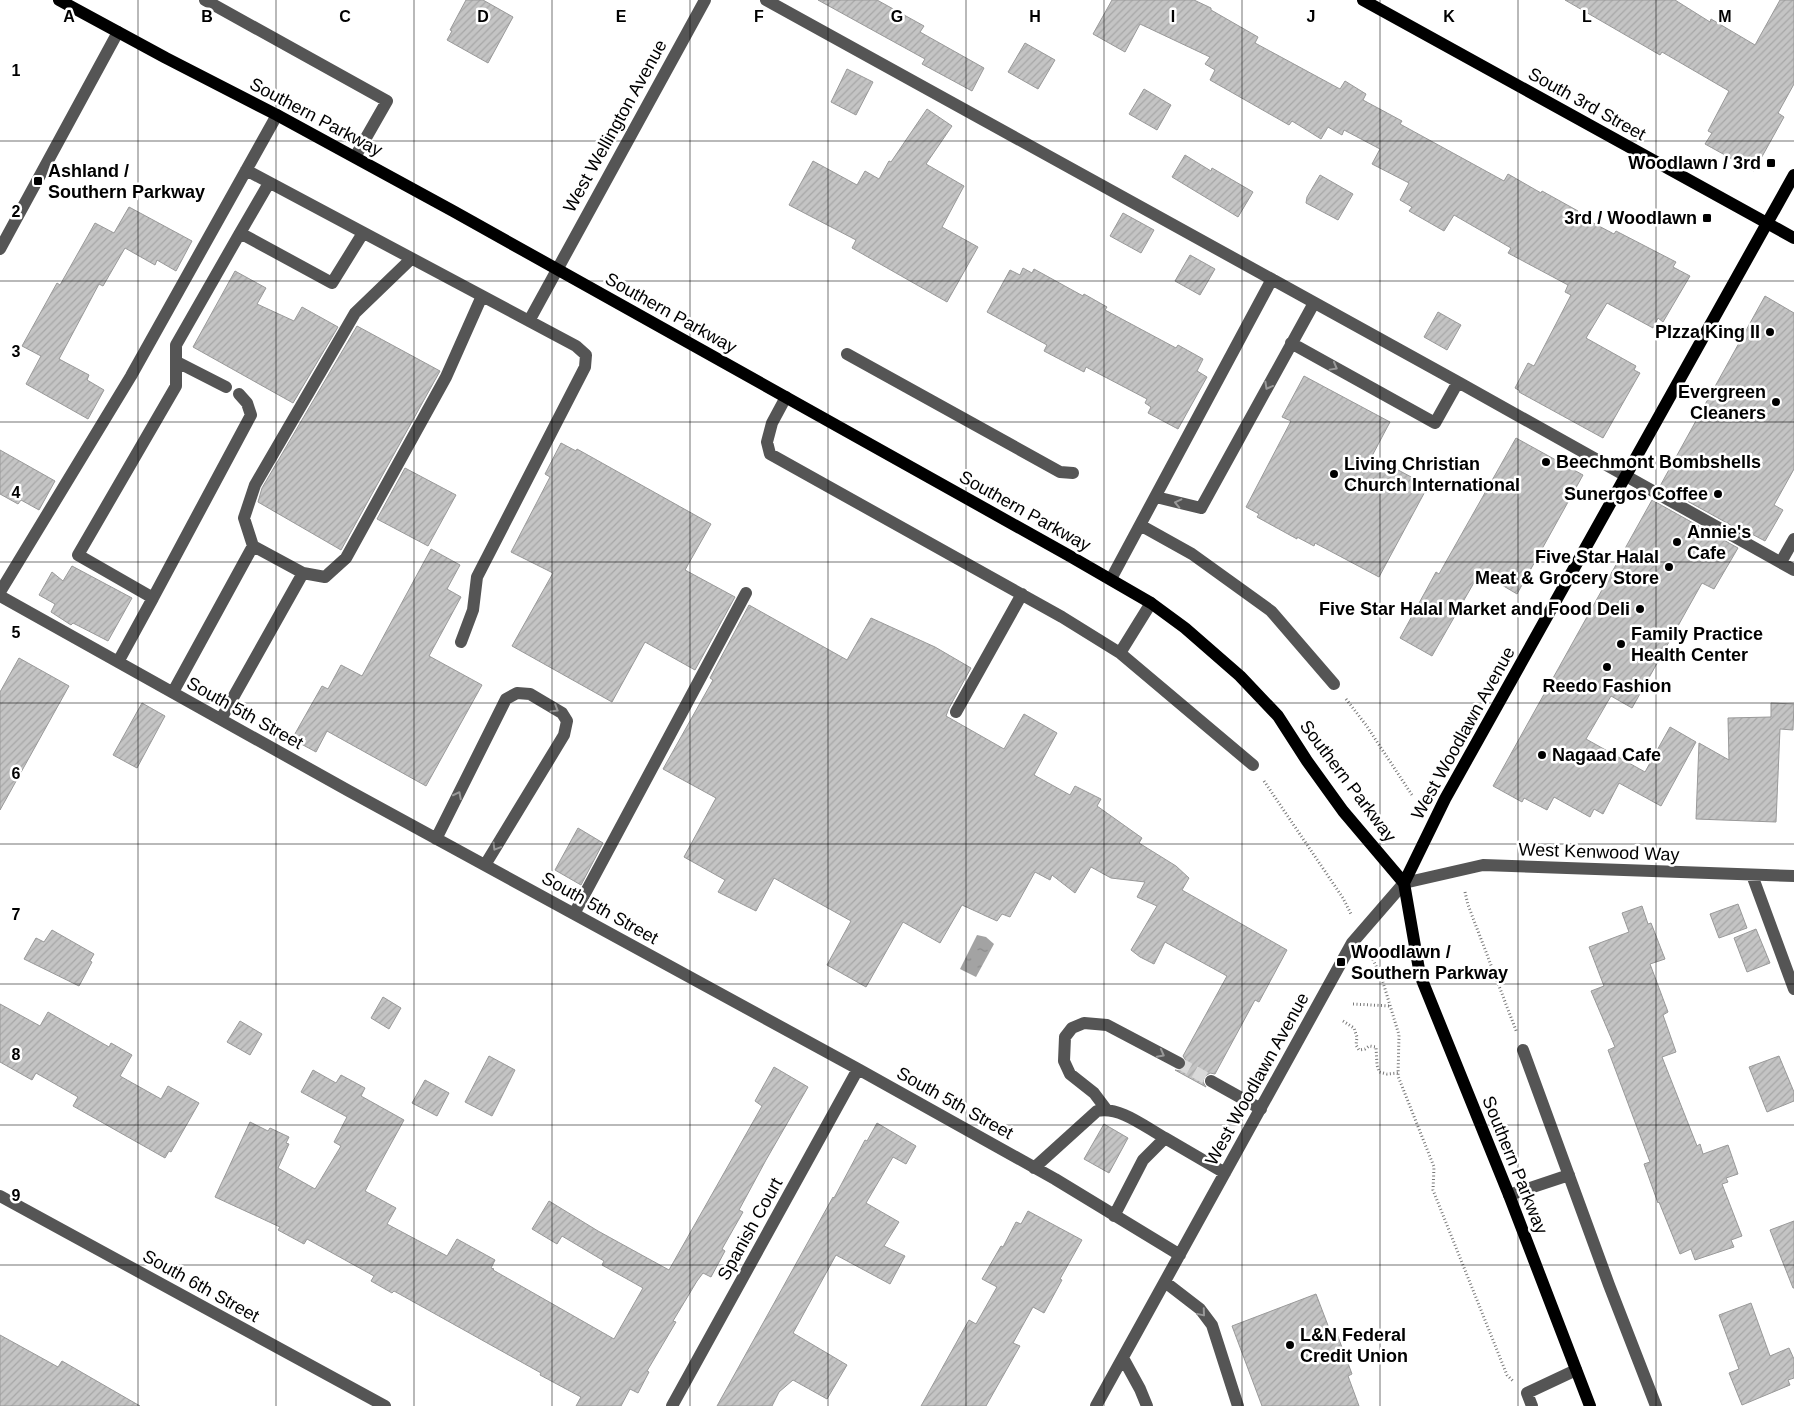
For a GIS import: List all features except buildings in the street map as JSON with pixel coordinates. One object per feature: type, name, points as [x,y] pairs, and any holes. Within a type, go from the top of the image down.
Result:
[{"type":"main road","name":"Southern Parkway","points":[[59,0],[277,115],[556,268],[1111,580],[1151,603],[1185,628],[1240,676],[1278,716],[1343,811],[1404,883],[1420,975],[1509,1195],[1590,1406]]},
{"type":"main road","name":"South 3rd Street","points":[[1363,0],[1794,238]]},
{"type":"main road","name":"West Woodlawn Avenue","points":[[1404,883],[1445,800],[1794,174]]},
{"type":"street","points":[[205,0],[387,101],[355,158]]},
{"type":"street","name":"West Wellington Avenue","points":[[528,321],[705,0]]},
{"type":"street","points":[[766,0],[1794,570]]},
{"type":"street","points":[[0,249],[118,32]]},
{"type":"street","points":[[0,594],[131,376],[277,115]]},
{"type":"street","points":[[246,170],[576,346],[586,355],[585,367],[477,577],[473,610],[461,642]]},
{"type":"street","points":[[153,598],[78,555],[176,386],[176,345],[269,183]]},
{"type":"street","points":[[240,233],[332,283],[363,233]]},
{"type":"street","points":[[411,258],[355,313],[255,485],[244,518],[253,546],[303,573],[325,577],[346,558],[446,377],[482,296]]},
{"type":"street","points":[[1111,580],[1272,279]]},
{"type":"street","points":[[1156,497],[1201,508],[1314,303]]},
{"type":"street","points":[[1291,343],[1435,423],[1458,382]]},
{"type":"street","points":[[847,354],[1060,472],[1073,473]]},
{"type":"street","points":[[177,362],[226,387]]},
{"type":"street","points":[[118,662],[251,415],[247,404],[239,394]]},
{"type":"street","points":[[786,398],[772,423],[767,442],[770,454],[1022,594],[1120,654],[1253,765]]},
{"type":"street","points":[[1140,525],[1192,554],[1271,611],[1334,684]]},
{"type":"street","points":[[1781,562],[1794,539]]},
{"type":"street","points":[[172,692],[253,546]]},
{"type":"street","points":[[221,720],[303,573]]},
{"type":"street","name":"South 5th Street","points":[[0,594],[221,720],[858,1069],[1034,1168],[1180,1255]]},
{"type":"street","points":[[574,914],[746,594]]},
{"type":"street","points":[[956,712],[1022,594]]},
{"type":"street","points":[[1120,654],[1151,603]]},
{"type":"street","points":[[436,839],[506,699],[517,692],[530,694],[562,713],[567,720],[564,735],[485,865]]},
{"type":"street","name":"West Kenwood Way","points":[[1404,883],[1483,866],[1794,876]]},
{"type":"street","points":[[1752,875],[1794,989]]},
{"type":"street","name":"West Woodlawn Avenue","points":[[1096,1406],[1352,943],[1404,883]]},
{"type":"street","points":[[1106,1109],[1094,1093],[1070,1074],[1064,1061],[1066,1037],[1072,1028],[1084,1023],[1107,1025],[1179,1064]]},
{"type":"street","points":[[1523,1050],[1609,1285],[1656,1406]]},
{"type":"street","name":"Spanish Court","points":[[672,1406],[858,1069]]},
{"type":"street","points":[[1211,1081],[1261,1109]]},
{"type":"street","points":[[1034,1168],[1097,1111],[1106,1109],[1123,1114],[1226,1173]]},
{"type":"street","points":[[1114,1216],[1143,1160],[1165,1138]]},
{"type":"street","points":[[1509,1195],[1569,1175]]},
{"type":"street","name":"South 6th Street","points":[[0,1196],[385,1406]]},
{"type":"street","points":[[1165,1282],[1200,1309],[1212,1325],[1238,1406]]},
{"type":"street","points":[[1123,1358],[1148,1406]]},
{"type":"street","points":[[1532,1406],[1527,1393],[1576,1370]]},
{"type":"path","points":[[1334,684],[1366,725],[1412,795]]},
{"type":"path","points":[[1253,765],[1343,898]]},
{"type":"path","points":[[1465,892],[1468,905],[1523,1050]]},
{"type":"path","points":[[1382,979],[1399,1035],[1398,1073],[1434,1167],[1433,1190],[1507,1374],[1527,1393]]},
{"type":"path","points":[[1353,1004],[1390,1006]]},
{"type":"path","points":[[1343,1021],[1354,1028],[1357,1037],[1356,1045],[1359,1050],[1369,1046],[1376,1047],[1376,1065],[1379,1072],[1387,1074],[1398,1073]]},
{"type":"water","points":[[977,935],[986,937],[994,944],[976,977],[960,969]]},
{"type":"tunnel","points":[[1179,1063],[1211,1081]]},
{"type":"place","name":"Woodlawn / 3rd","points":[[1771,163]]},
{"type":"place","name":"Ashland / Southern Parkway","points":[[38,181]]},
{"type":"place","name":"3rd / Woodlawn","points":[[1707,218]]},
{"type":"place","name":"PIzza King II","points":[[1770,332]]},
{"type":"place","name":"Evergreen Cleaners","points":[[1776,402]]},
{"type":"place","name":"Beechmont Bombshells","points":[[1546,462]]},
{"type":"place","name":"Living Christian Church International","points":[[1334,474]]},
{"type":"place","name":"Sunergos Coffee","points":[[1718,494]]},
{"type":"place","name":"Annie's Cafe","points":[[1677,542]]},
{"type":"place","name":"Five Star Halal Meat & Grocery Store","points":[[1669,567]]},
{"type":"place","name":"Five Star Halal Market and Food Deli","points":[[1640,609]]},
{"type":"place","name":"Family Practice Health Center","points":[[1621,644]]},
{"type":"place","name":"Reedo Fashion","points":[[1607,667]]},
{"type":"place","name":"Nagaad Cafe","points":[[1542,755]]},
{"type":"place","name":"Woodlawn / Southern Parkway","points":[[1341,962]]},
{"type":"place","name":"L&N Federal Credit Union","points":[[1290,1345]]}]
